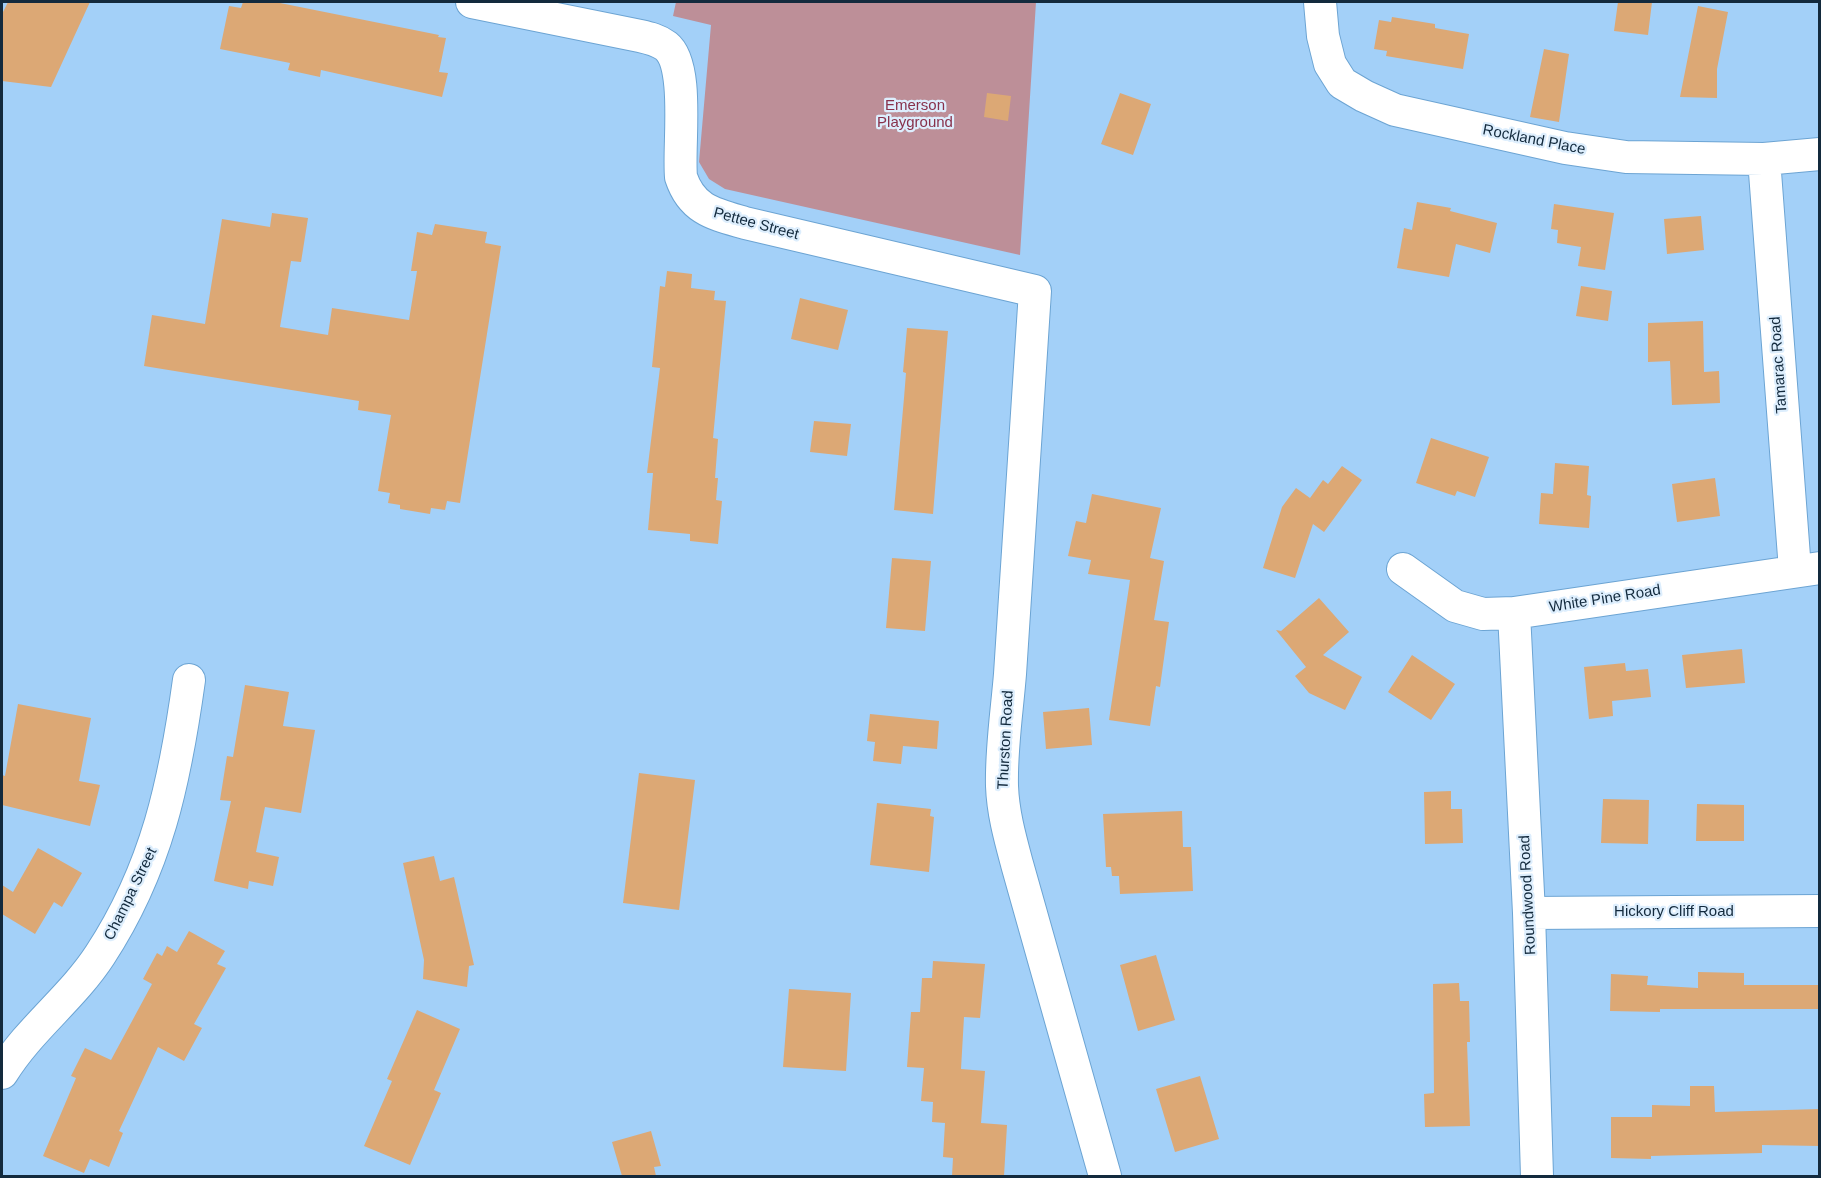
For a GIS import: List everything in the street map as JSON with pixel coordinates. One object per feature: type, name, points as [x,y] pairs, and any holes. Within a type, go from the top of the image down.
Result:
[{"type":"street","name":"Pettee Street","points":[[472,2],[640,36],[656,40],[667,47],[675,57],[681,88],[681,177],[685,190],[692,200],[704,209],[745,223],[1035,291]]},
{"type":"street","name":"Rockland Place","points":[[1320,2],[1323,36],[1330,64],[1342,83],[1395,110],[1565,148],[1626,157],[1764,159],[1820,154]]},
{"type":"street","name":"Tamarac Road","points":[[1764,159],[1807,569]]},
{"type":"street","name":"Thurston Road","points":[[1035,291],[1004,735],[1003,804],[1006,825],[1105,1176]]},
{"type":"street","name":"White Pine Road","points":[[1403,569],[1455,606],[1482,614],[1514,613],[1807,569]]},
{"type":"street","name":"Roundwood Road","points":[[1514,613],[1529,913],[1537,1176]]},
{"type":"street","name":"Champa Street","points":[[2,1073],[20,1047],[100,956],[144,872],[164,816],[173,782],[189,680]]},
{"type":"street","name":"Hickory Cliff Road","points":[[1529,913],[1820,911]]},
{"type":"green space","name":"Emerson Playground","points":[[676,2],[1036,2],[1020,255],[725,189],[709,179],[699,162],[711,25],[673,16]]},
{"type":"building","points":[[8,2],[90,2],[51,87],[2,81],[2,14]]},
{"type":"building","points":[[243,2],[275,2],[446,38],[439,72],[448,73],[442,97],[321,70],[320,77],[288,70],[290,63],[220,49],[229,6],[241,8]]},
{"type":"building","points":[[1618,2],[1652,2],[1648,35],[1614,31]]},
{"type":"building","points":[[1698,6],[1728,12],[1717,69],[1717,98],[1680,97]]},
{"type":"building","points":[[1392,17],[1435,24],[1435,28],[1469,34],[1463,69],[1386,56],[1387,51],[1374,49],[1379,20],[1391,22]]},
{"type":"building","points":[[1544,49],[1569,54],[1559,122],[1530,117]]},
{"type":"building","points":[[987,93],[1011,96],[1008,121],[984,117]]},
{"type":"building","points":[[1120,93],[1151,104],[1133,155],[1101,144]]},
{"type":"building","points":[[1417,202],[1451,208],[1450,211],[1497,223],[1490,253],[1456,244],[1449,277],[1397,268],[1404,228],[1412,230]]},
{"type":"building","points":[[1554,204],[1614,213],[1605,270],[1578,266],[1581,247],[1557,243],[1558,230],[1551,229]]},
{"type":"building","points":[[272,213],[308,218],[301,262],[291,261],[280,327],[328,335],[332,308],[409,320],[417,271],[411,271],[417,232],[432,235],[435,224],[487,232],[485,243],[501,246],[460,503],[447,501],[445,510],[431,508],[430,514],[400,509],[400,505],[388,503],[390,493],[378,491],[391,415],[358,410],[359,401],[144,366],[152,315],[205,324],[222,219],[270,227]]},
{"type":"building","points":[[1701,216],[1704,250],[1667,254],[1664,219]]},
{"type":"building","points":[[667,271],[692,274],[691,288],[715,291],[714,300],[726,301],[713,438],[718,439],[716,500],[722,501],[718,544],[690,541],[690,534],[648,530],[653,473],[647,473],[660,368],[652,367],[660,286],[665,287]]},
{"type":"building","points":[[1581,286],[1612,291],[1608,321],[1576,316]]},
{"type":"building","points":[[800,298],[848,310],[838,350],[791,339]]},
{"type":"building","points":[[1703,321],[1704,372],[1719,371],[1720,403],[1672,405],[1670,361],[1648,362],[1648,323]]},
{"type":"building","points":[[907,328],[948,331],[933,514],[894,510],[906,373],[903,372]]},
{"type":"building","points":[[814,421],[851,424],[847,456],[810,452]]},
{"type":"building","points":[[1431,438],[1489,457],[1475,497],[1457,491],[1455,496],[1416,483]]},
{"type":"building","points":[[1555,463],[1589,466],[1587,495],[1591,496],[1589,528],[1539,524],[1541,493],[1553,494]]},
{"type":"building","points":[[1342,466],[1362,480],[1324,532],[1313,524],[1295,578],[1263,568],[1282,507],[1296,488],[1310,498],[1323,480],[1328,484]]},
{"type":"building","points":[[1715,478],[1720,516],[1677,522],[1672,484]]},
{"type":"building","points":[[1092,494],[1161,508],[1150,558],[1164,561],[1154,620],[1169,622],[1160,687],[1156,686],[1150,726],[1109,720],[1130,580],[1088,574],[1091,560],[1068,556],[1076,521],[1086,523]]},
{"type":"building","points":[[892,558],[931,561],[925,631],[886,628]]},
{"type":"building","points":[[1319,598],[1349,632],[1323,655],[1362,677],[1345,710],[1309,693],[1295,676],[1306,667],[1276,630],[1281,631]]},
{"type":"building","points":[[1742,649],[1745,683],[1686,688],[1682,655]]},
{"type":"building","points":[[1412,655],[1455,684],[1431,720],[1388,692]]},
{"type":"building","points":[[1625,663],[1626,671],[1648,669],[1651,697],[1612,701],[1613,716],[1589,719],[1584,667]]},
{"type":"building","points":[[245,685],[289,692],[283,726],[315,730],[301,813],[265,807],[256,852],[279,857],[273,886],[249,881],[248,889],[214,881],[231,801],[220,800],[227,756],[233,757]]},
{"type":"building","points":[[18,704],[91,718],[79,781],[100,785],[90,826],[2,805],[2,775],[5,776]]},
{"type":"building","points":[[1089,708],[1092,745],[1046,749],[1043,712]]},
{"type":"building","points":[[870,714],[939,721],[937,749],[903,746],[901,764],[873,761],[875,742],[867,741]]},
{"type":"building","points":[[639,773],[695,780],[679,910],[623,903]]},
{"type":"building","points":[[1451,791],[1451,809],[1462,809],[1463,843],[1425,844],[1424,792]]},
{"type":"building","points":[[1603,799],[1649,800],[1648,844],[1601,843]]},
{"type":"building","points":[[877,803],[931,809],[930,816],[934,817],[929,872],[870,865]]},
{"type":"building","points":[[1697,804],[1744,805],[1744,841],[1696,841]]},
{"type":"building","points":[[1182,811],[1183,847],[1191,847],[1193,891],[1120,894],[1119,876],[1112,876],[1111,867],[1106,867],[1103,814]]},
{"type":"building","points":[[38,848],[82,873],[62,907],[54,902],[35,934],[2,914],[2,885],[13,892]]},
{"type":"building","points":[[434,856],[440,881],[454,877],[474,965],[469,966],[467,987],[423,979],[424,960],[403,863]]},
{"type":"building","points":[[189,931],[225,951],[217,964],[226,968],[194,1024],[202,1028],[184,1061],[158,1047],[119,1131],[123,1133],[109,1167],[90,1159],[84,1173],[43,1156],[76,1078],[71,1076],[85,1048],[111,1060],[152,984],[143,979],[157,953],[162,956],[167,946],[177,952]]},
{"type":"building","points":[[1156,955],[1175,1020],[1138,1031],[1120,965]]},
{"type":"building","points":[[933,961],[985,964],[980,1018],[964,1017],[961,1069],[985,1071],[981,1123],[1007,1125],[1004,1176],[952,1176],[953,1158],[943,1157],[945,1123],[932,1122],[933,1102],[921,1101],[924,1068],[907,1067],[911,1012],[920,1012],[922,978],[932,978]]},
{"type":"building","points":[[1698,972],[1744,973],[1744,985],[1820,985],[1820,1009],[1610,1011],[1611,974],[1648,976],[1647,985],[1698,988]]},
{"type":"building","points":[[1459,983],[1460,1001],[1469,1001],[1470,1042],[1467,1042],[1470,1126],[1425,1127],[1424,1094],[1434,1093],[1433,984]]},
{"type":"building","points":[[789,989],[851,993],[846,1071],[783,1067]]},
{"type":"building","points":[[417,1010],[460,1029],[434,1090],[441,1093],[410,1165],[364,1146],[392,1081],[387,1079]]},
{"type":"building","points":[[1200,1076],[1219,1139],[1175,1152],[1156,1089]]},
{"type":"building","points":[[1690,1086],[1714,1086],[1715,1112],[1820,1109],[1820,1146],[1762,1145],[1762,1153],[1651,1156],[1651,1159],[1611,1158],[1611,1117],[1652,1117],[1652,1105],[1690,1106]]},
{"type":"building","points":[[651,1131],[661,1166],[654,1167],[656,1176],[622,1176],[612,1142]]}]
